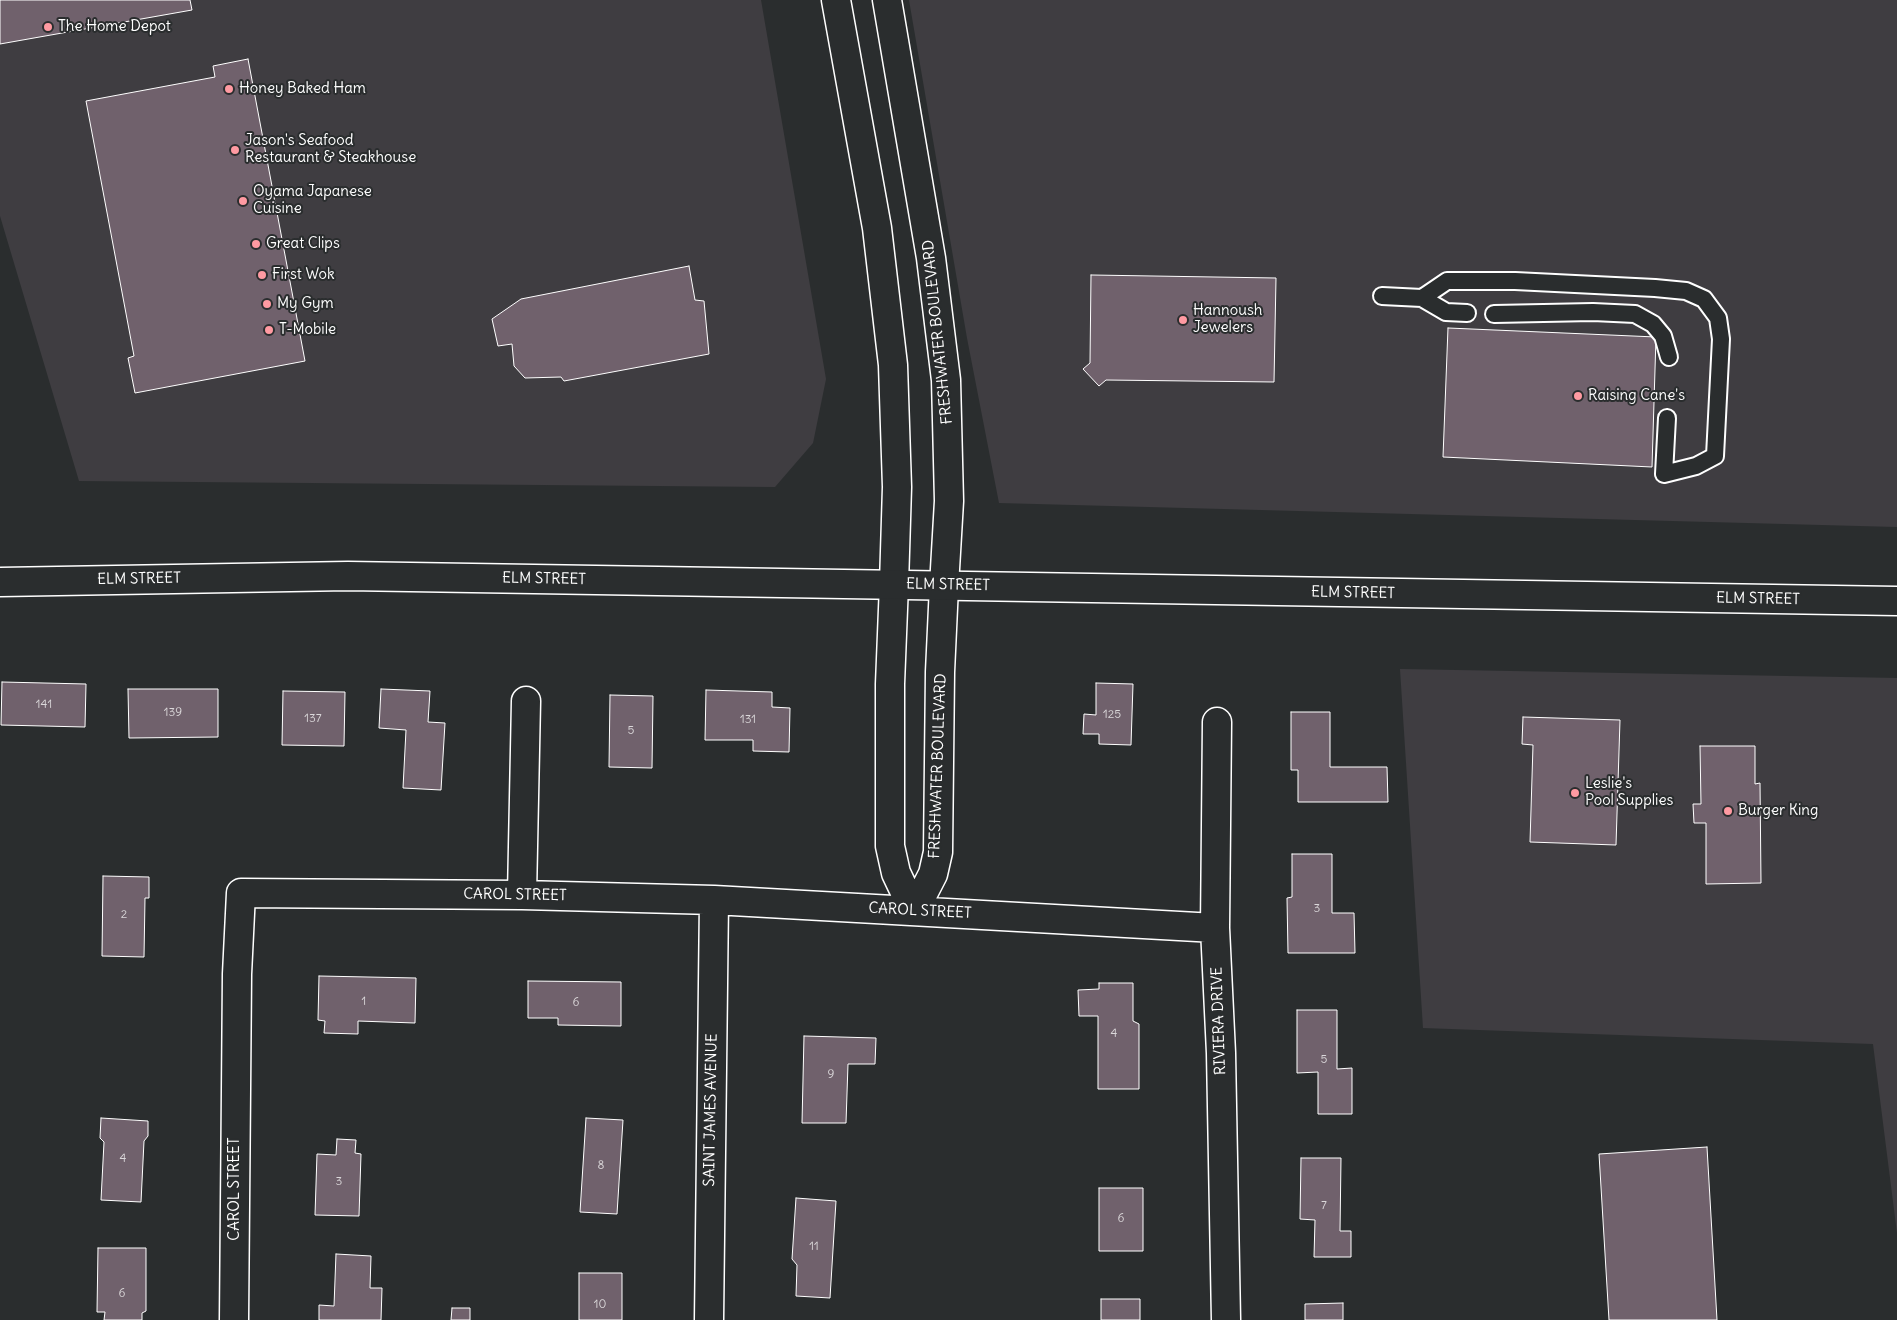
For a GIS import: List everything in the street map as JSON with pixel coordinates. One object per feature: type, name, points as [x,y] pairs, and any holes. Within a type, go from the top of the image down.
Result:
[{"type":"street","points":[[836,0],[877,228],[893,365],[897,437],[890,684],[890,846],[896,873],[914,911]]},
{"type":"street","name":"FRESHWATER BOULEVARD","points":[[887,0],[931,258],[946,380],[949,492],[940,672],[938,852],[933,874],[914,911]]},
{"type":"street","name":"ELM STREET","points":[[0,582],[348,576],[1897,601]]},
{"type":"street","points":[[522,895],[526,701]]},
{"type":"street","name":"RIVIERA DRIVE","points":[[1217,722],[1215,928],[1222,1053],[1226,1320]]},
{"type":"street","name":"CAROL STREET","points":[[234,1320],[237,974],[241,893],[522,895],[714,900],[1215,928]]},
{"type":"street","name":"SAINT JAMES AVENUE","points":[[709,1320],[714,900]]},
{"type":"lane","points":[[1422,298],[1447,281],[1515,281],[1655,288],[1686,291],[1704,299],[1718,318],[1721,339],[1715,456],[1696,466],[1664,474],[1667,418]]},
{"type":"lane","points":[[1382,296],[1422,298],[1446,312],[1467,313]]},
{"type":"lane","points":[[1494,314],[1593,312],[1634,314],[1653,324],[1663,336],[1669,357]]},
{"type":"shaded area","points":[[0,0],[761,0],[826,379],[813,443],[775,487],[79,481],[0,216]]},
{"type":"shaded area","points":[[909,0],[1897,0],[1897,527],[999,503],[967,338]]},
{"type":"shaded area","points":[[1400,669],[1897,678],[1897,1233],[1873,1044],[1423,1028]]},
{"type":"building","name":"The Home Depot","points":[[0,0],[190,0],[192,10],[0,44]]},
{"type":"building","points":[[248,59],[305,361],[135,393],[128,358],[134,356],[86,101],[215,77],[213,66]]},
{"type":"building","points":[[689,266],[695,300],[704,301],[709,354],[564,381],[561,377],[525,378],[514,366],[512,344],[498,346],[492,319],[521,299]]},
{"type":"building","name":"Hannoush Jewelers","points":[[1091,275],[1276,278],[1274,382],[1106,380],[1099,386],[1083,369],[1090,363]]},
{"type":"building","points":[[1448,328],[1656,337],[1652,467],[1443,457]]},
{"type":"building","points":[[2,682],[86,684],[85,727],[1,725]]},
{"type":"building","points":[[1096,683],[1133,684],[1131,745],[1099,744],[1099,734],[1083,734],[1084,714],[1096,715]]},
{"type":"building","points":[[128,689],[218,689],[218,737],[129,738]]},
{"type":"building","points":[[381,689],[430,691],[428,722],[445,723],[441,790],[403,788],[406,730],[379,728]]},
{"type":"building","points":[[706,690],[772,692],[772,707],[790,708],[789,752],[753,751],[753,740],[705,740]]},
{"type":"building","points":[[283,691],[345,692],[344,746],[282,745]]},
{"type":"building","points":[[610,695],[653,696],[652,768],[609,767]]},
{"type":"building","points":[[1291,712],[1330,712],[1330,767],[1387,767],[1388,802],[1298,802],[1298,770],[1291,770]]},
{"type":"building","name":"Leslie's Pool Supplies","points":[[1523,717],[1620,720],[1616,845],[1530,842],[1533,745],[1522,744]]},
{"type":"building","points":[[1700,746],[1755,746],[1755,784],[1760,783],[1761,883],[1706,884],[1706,823],[1694,823],[1693,804],[1701,804]]},
{"type":"building","points":[[1292,854],[1332,854],[1332,913],[1354,913],[1355,953],[1288,953],[1287,898],[1292,897]]},
{"type":"building","points":[[103,876],[149,877],[149,898],[145,898],[144,957],[102,956]]},
{"type":"building","points":[[319,976],[416,978],[415,1023],[358,1021],[358,1034],[324,1033],[325,1021],[318,1020]]},
{"type":"building","points":[[528,981],[621,982],[621,1026],[558,1025],[558,1018],[528,1018]]},
{"type":"building","points":[[1099,983],[1133,983],[1133,1021],[1139,1024],[1139,1089],[1098,1089],[1098,1016],[1079,1016],[1078,990],[1099,989]]},
{"type":"building","points":[[1297,1010],[1337,1010],[1337,1069],[1352,1068],[1352,1114],[1318,1114],[1318,1072],[1297,1073]]},
{"type":"building","points":[[804,1036],[876,1038],[875,1064],[848,1064],[846,1123],[802,1123]]},
{"type":"building","points":[[101,1118],[148,1121],[148,1136],[144,1141],[141,1202],[101,1200],[104,1142],[100,1138]]},
{"type":"building","points":[[586,1118],[623,1120],[617,1214],[580,1212]]},
{"type":"building","points":[[337,1139],[356,1140],[355,1153],[361,1154],[359,1216],[315,1215],[317,1154],[336,1155]]},
{"type":"building","points":[[1707,1147],[1717,1320],[1609,1320],[1599,1154]]},
{"type":"building","points":[[1301,1158],[1341,1158],[1340,1231],[1351,1231],[1351,1257],[1314,1257],[1315,1220],[1300,1219]]},
{"type":"building","points":[[1099,1188],[1143,1188],[1143,1251],[1099,1251]]},
{"type":"building","points":[[796,1198],[836,1201],[830,1298],[796,1296],[797,1265],[792,1259]]},
{"type":"building","points":[[98,1248],[146,1248],[146,1311],[142,1313],[142,1320],[104,1320],[105,1312],[97,1312]]},
{"type":"building","points":[[336,1254],[371,1256],[370,1288],[382,1288],[381,1320],[319,1320],[319,1305],[334,1306]]},
{"type":"building","points":[[579,1273],[622,1273],[622,1320],[579,1320]]},
{"type":"building","points":[[1101,1299],[1140,1299],[1140,1320],[1101,1320]]},
{"type":"building","points":[[1343,1303],[1343,1320],[1305,1320],[1305,1304]]},
{"type":"building","points":[[452,1308],[470,1308],[470,1320],[451,1320]]},
{"type":"place","name":"The Home Depot","points":[[48,27]]},
{"type":"place","name":"Honey Baked Ham","points":[[229,89]]},
{"type":"place","name":"Jason's Seafood Restaurant & Steakhouse","points":[[235,150]]},
{"type":"place","name":"Oyama Japanese Cuisine","points":[[243,201]]},
{"type":"place","name":"Great Clips","points":[[256,244]]},
{"type":"place","name":"First Wok","points":[[262,275]]},
{"type":"place","name":"My Gym","points":[[267,304]]},
{"type":"place","name":"Hannoush Jewelers","points":[[1183,320]]},
{"type":"place","name":"T-Mobile","points":[[269,330]]},
{"type":"place","name":"Raising Cane's","points":[[1578,396]]},
{"type":"place","name":"Leslie's Pool Supplies","points":[[1575,793]]},
{"type":"place","name":"Burger King","points":[[1728,811]]}]
